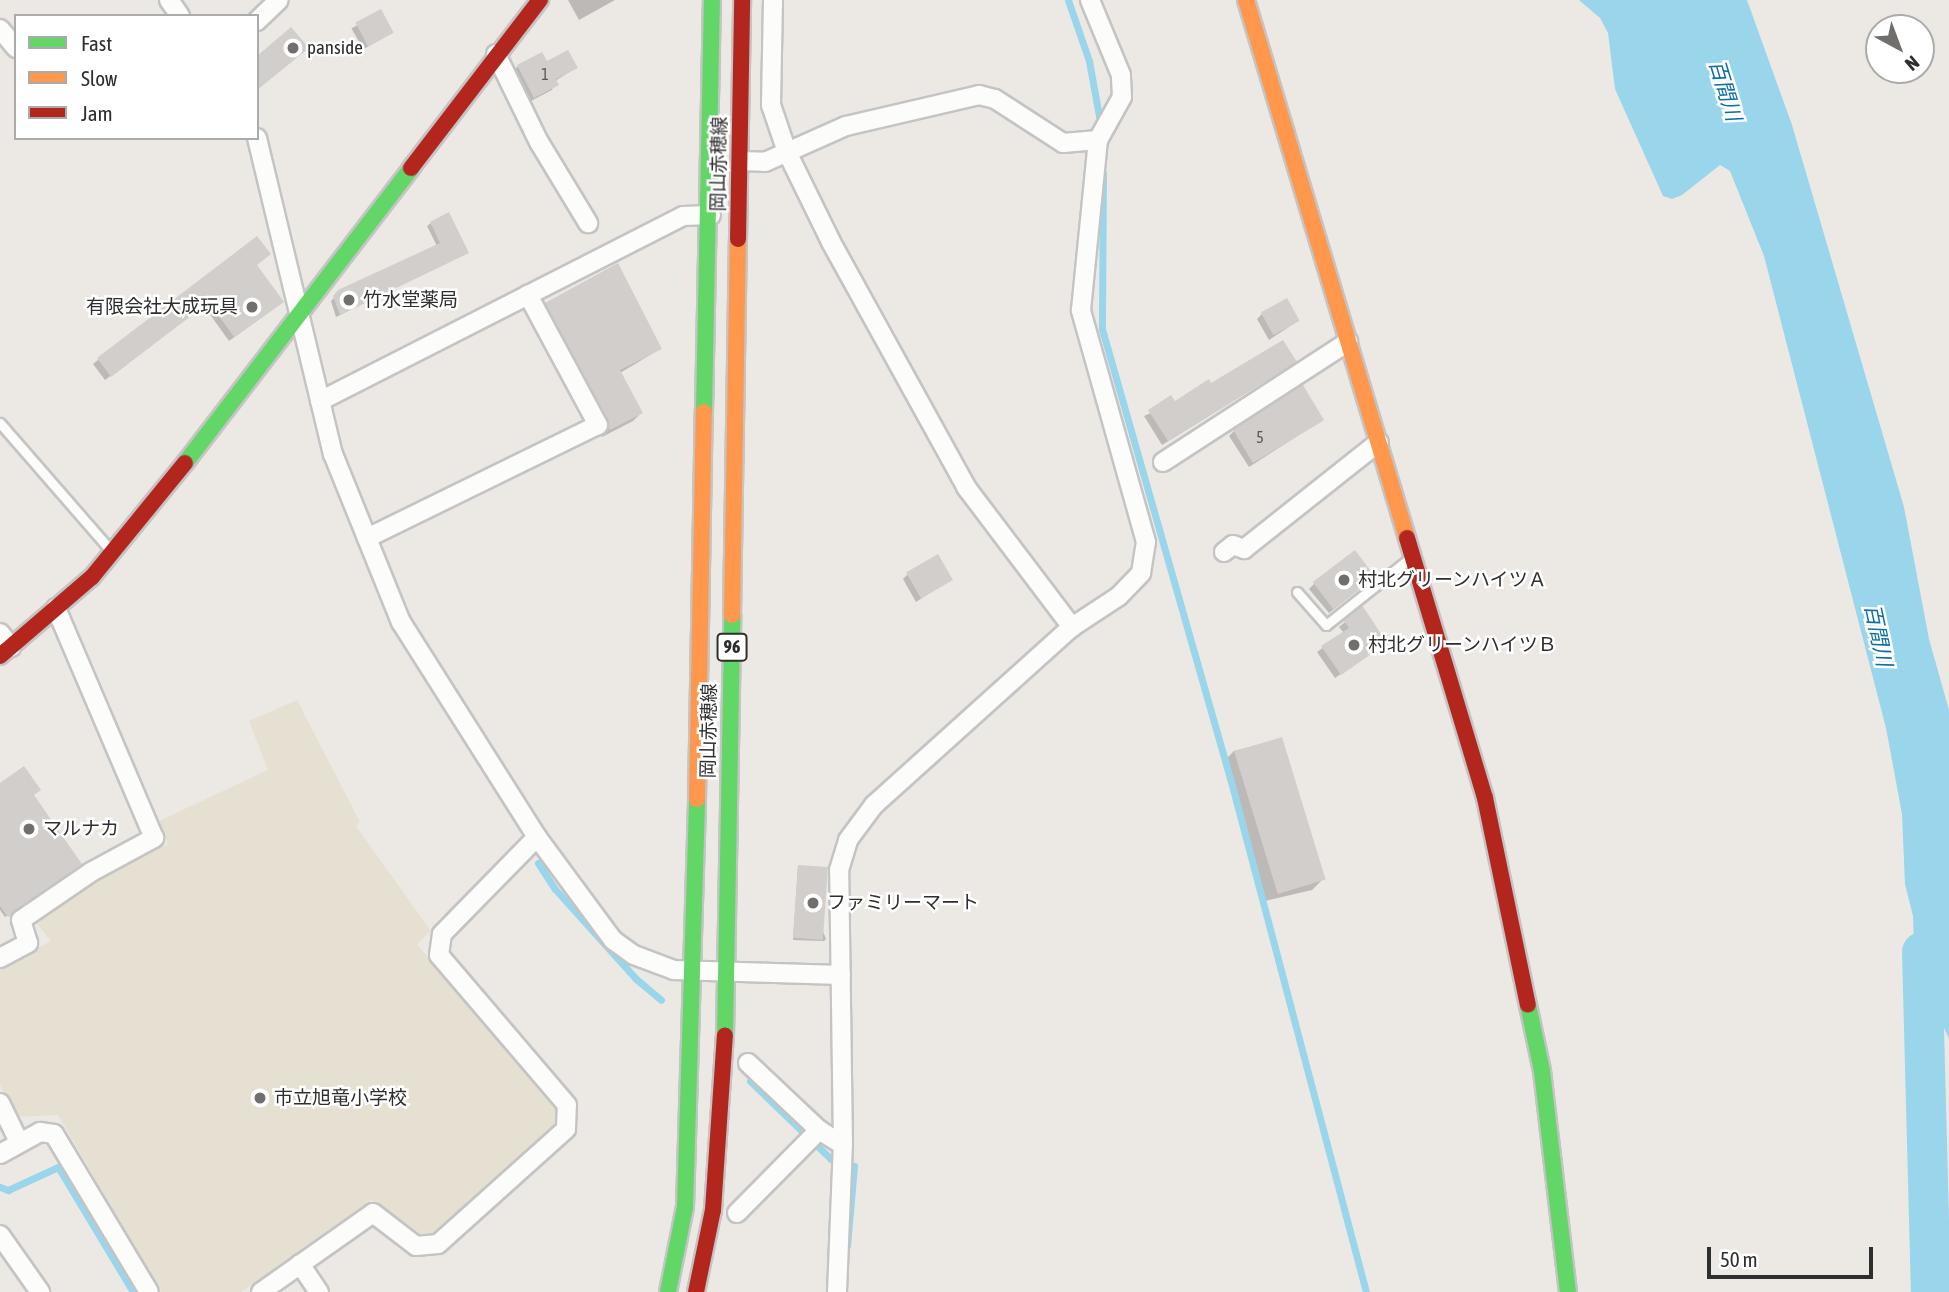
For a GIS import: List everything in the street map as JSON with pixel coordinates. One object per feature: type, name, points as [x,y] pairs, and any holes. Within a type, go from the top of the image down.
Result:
[{"type":"main road","points":[[4,646],[56,608],[114,554],[540,0]]},
{"type":"main road","name":"岡山赤穂線","points":[[668,1292],[685,1207],[711,215],[712,0]]},
{"type":"main road","name":"岡山赤穂線","points":[[696,1292],[713,1210],[726,1055],[742,0]]},
{"type":"main road","points":[[1246,0],[1485,798],[1518,943],[1542,1071],[1568,1292]]},
{"type":"street","points":[[259,19],[279,0]]},
{"type":"street","points":[[773,0],[772,105],[787,152],[966,487],[1072,627]]},
{"type":"street","points":[[837,1292],[842,1157],[839,870],[848,840],[874,805],[1072,627],[1119,596],[1141,573],[1146,542],[1081,310],[1098,140],[1122,97],[1121,75],[1090,0]]},
{"type":"street","points":[[0,30],[14,46]]},
{"type":"street","points":[[496,54],[538,142],[588,223]]},
{"type":"street","points":[[741,161],[765,162],[846,127],[979,95],[995,99],[1063,144],[1098,140]]},
{"type":"street","points":[[258,140],[301,308],[333,454],[401,622],[537,837],[613,940],[657,965],[692,972],[841,975]]},
{"type":"street","points":[[320,401],[683,216],[711,215]]},
{"type":"street","points":[[367,538],[598,425],[528,295]]},
{"type":"street","points":[[1163,462],[1348,342]]},
{"type":"street","points":[[1224,552],[1233,545],[1244,549],[1379,442]]},
{"type":"street","points":[[0,958],[29,943],[21,920],[90,872],[154,838],[56,608]]},
{"type":"street","points":[[261,1292],[373,1213],[416,1246],[438,1244],[566,1129],[567,1105],[439,955],[442,934],[537,837]]},
{"type":"street","points":[[748,1063],[813,1136],[842,1157]]},
{"type":"street","points":[[0,1102],[19,1142]]},
{"type":"street","points":[[0,1154],[40,1132],[54,1134],[149,1292]]},
{"type":"street","points":[[737,1213],[813,1136]]},
{"type":"street","points":[[0,1235],[40,1292]]},
{"type":"street","points":[[300,1264],[319,1292]]},
{"type":"lane","points":[[0,423],[114,554]]},
{"type":"lane","points":[[1297,592],[1326,625],[1413,556]]},
{"type":"shaded area","points":[[297,700],[360,822],[356,826],[431,931],[417,944],[558,1111],[554,1126],[436,1234],[418,1235],[371,1200],[241,1292],[161,1292],[58,1115],[16,1117],[0,1085],[0,968],[51,941],[37,924],[99,878],[168,844],[159,821],[268,770],[249,721]]},
{"type":"water","points":[[1579,0],[1747,0],[1792,125],[1904,507],[1929,639],[1949,710],[1949,1039],[1937,1011],[1916,1005],[1913,916],[1905,884],[1902,814],[1886,728],[1764,256],[1730,171],[1720,165],[1682,195],[1672,199],[1663,196],[1615,89],[1608,33],[1600,18]]},
{"type":"building","points":[[381,9],[394,33],[368,46],[355,23]]},
{"type":"building","points":[[291,27],[309,48],[259,88],[259,54]]},
{"type":"building","points":[[568,50],[578,68],[556,79],[559,85],[534,98],[517,65],[542,52],[547,61]]},
{"type":"building","points":[[449,212],[469,253],[340,315],[333,296],[338,290],[440,243],[430,222]]},
{"type":"building","points":[[257,236],[271,254],[257,265],[284,302],[234,337],[209,302],[111,377],[97,358]]},
{"type":"building","points":[[618,263],[662,349],[620,370],[643,413],[610,430],[545,303]]},
{"type":"building","points":[[1287,298],[1300,321],[1273,335],[1261,313]]},
{"type":"building","points":[[1283,340],[1297,362],[1168,441],[1148,410],[1171,395],[1175,401],[1209,379],[1211,383]]},
{"type":"building","points":[[1303,385],[1324,420],[1253,463],[1232,428]]},
{"type":"building","name":"村北グリーンハイツＡ","points":[[1355,550],[1375,577],[1333,609],[1313,582]]},
{"type":"building","points":[[938,554],[953,580],[921,598],[906,572]]},
{"type":"building","name":"村北グリーンハイツＢ","points":[[1362,605],[1387,643],[1341,675],[1321,646],[1349,628],[1343,620]]},
{"type":"building","points":[[1282,737],[1326,879],[1278,894],[1234,752]]},
{"type":"building","name":"マルナカ","points":[[24,766],[41,790],[34,795],[82,864],[8,917],[0,906],[0,783]]},
{"type":"building","name":"ファミリーマート","points":[[798,865],[828,867],[823,940],[793,938]]},
{"type":"waterway","points":[[1068,0],[1089,61],[1101,127]]},
{"type":"waterway","points":[[1103,173],[1102,329],[1233,789],[1366,1292]]},
{"type":"waterway","points":[[538,863],[555,889],[635,978],[661,1000]]},
{"type":"waterway","name":"百間川","points":[[1922,952],[1931,1292]]},
{"type":"waterway","points":[[750,1081],[831,1159],[854,1166],[847,1246]]},
{"type":"waterway","points":[[0,1187],[8,1190],[58,1167],[133,1292]]},
{"type":"traffic: fast","points":[[704,412],[712,0]]},
{"type":"traffic: fast","points":[[185,463],[411,168]]},
{"type":"traffic: fast","points":[[725,1035],[732,615]]},
{"type":"traffic: fast","points":[[668,1292],[685,1207],[697,799]]},
{"type":"traffic: fast","points":[[1528,1005],[1542,1071],[1568,1292]]},
{"type":"traffic: slow","points":[[1246,0],[1407,538]]},
{"type":"traffic: slow","points":[[732,615],[738,239]]},
{"type":"traffic: slow","points":[[697,799],[704,412]]},
{"type":"traffic: jam","points":[[411,168],[540,0]]},
{"type":"traffic: jam","points":[[738,239],[742,0]]},
{"type":"traffic: jam","points":[[0,656],[92,577],[185,463]]},
{"type":"traffic: jam","points":[[1407,538],[1485,798],[1528,1005]]},
{"type":"traffic: jam","points":[[696,1292],[713,1210],[725,1035]]},
{"type":"place","name":"panside","points":[[293,48]]},
{"type":"place","name":"竹水堂薬局","points":[[349,300]]},
{"type":"place","name":"有限会社大成玩具","points":[[252,307]]},
{"type":"place","name":"村北グリーンハイツＡ","points":[[1344,580]]},
{"type":"place","name":"村北グリーンハイツＢ","points":[[1354,645]]},
{"type":"place","name":"マルナカ","points":[[29,829]]},
{"type":"place","name":"ファミリーマート","points":[[813,903]]},
{"type":"place","name":"市立旭竜小学校","points":[[260,1098]]}]
